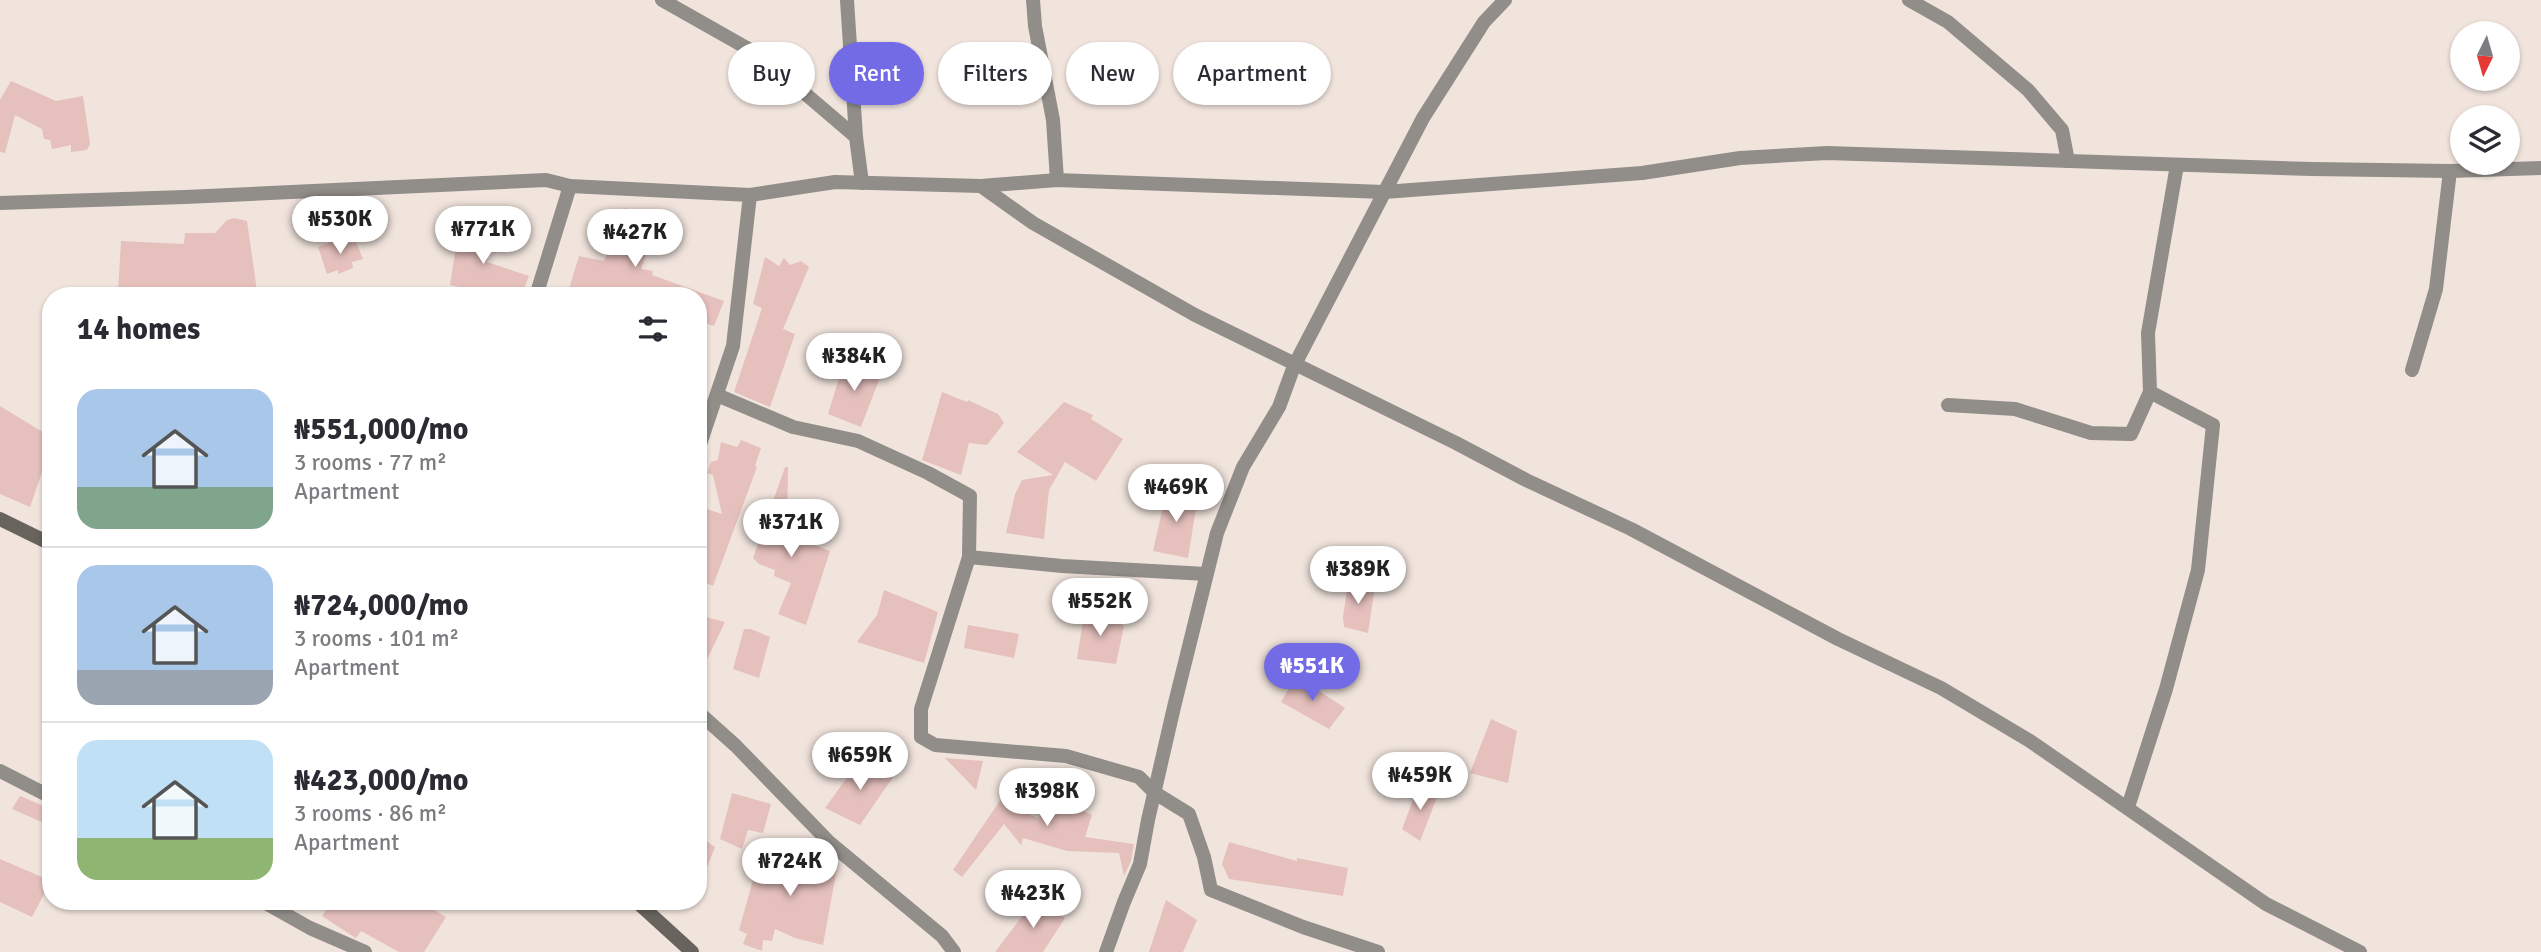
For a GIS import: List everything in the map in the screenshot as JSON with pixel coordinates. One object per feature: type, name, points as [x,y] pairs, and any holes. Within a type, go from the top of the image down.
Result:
[{"type":"main road","points":[[0,519],[42,540]]},
{"type":"main road","points":[[646,910],[692,952]]},
{"type":"street","points":[[662,0],[761,56],[856,137]]},
{"type":"street","points":[[847,0],[856,137],[862,183]]},
{"type":"street","points":[[1033,0],[1035,26],[1053,120],[1057,180]]},
{"type":"street","points":[[1106,952],[1140,864],[1206,574],[1217,533],[1243,467],[1279,407],[1294,366],[1423,118],[1484,22],[1504,0]]},
{"type":"street","points":[[1909,0],[1948,22],[2028,90],[2062,130],[2068,161]]},
{"type":"street","points":[[0,203],[546,180],[570,186],[750,195],[835,182],[981,186],[1057,180],[1384,192],[1642,173],[1740,158],[1827,153],[2450,172]]},
{"type":"street","points":[[1948,405],[2015,409],[2091,433],[2132,434],[2150,392],[2148,333],[2177,165]]},
{"type":"street","points":[[2520,169],[2541,168]]},
{"type":"street","points":[[2412,370],[2436,289],[2451,175]]},
{"type":"street","points":[[539,287],[570,186]]},
{"type":"street","points":[[981,186],[1045,229],[1195,315],[1631,530],[1838,639],[1941,688],[2030,741],[2266,904],[2360,952]]},
{"type":"street","points":[[707,424],[733,346],[750,195]]},
{"type":"street","points":[[2128,807],[2166,688],[2198,570],[2213,425],[2150,392]]},
{"type":"street","points":[[717,395],[793,427],[858,441],[928,473],[970,496],[969,557],[921,709],[921,737],[935,745],[1066,756],[1139,777],[1155,793],[1189,814],[1210,890],[1304,927],[1378,952]]},
{"type":"street","points":[[969,557],[1062,566],[1206,574]]},
{"type":"street","points":[[707,720],[736,746],[830,843],[942,936],[954,952]]},
{"type":"street","points":[[0,771],[42,792]]},
{"type":"street","points":[[278,910],[310,928],[365,952]]},
{"type":"building","points":[[11,81],[56,101],[83,96],[90,144],[87,150],[71,152],[71,145],[52,149],[50,140],[44,139],[42,129],[15,115],[5,153],[0,152],[0,100]]},
{"type":"building","points":[[625,208],[658,219],[641,269],[653,271],[652,275],[685,287],[570,287],[579,256],[604,261]]},
{"type":"building","points":[[234,218],[247,221],[256,287],[118,287],[121,241],[184,244],[185,233],[215,233],[227,220]]},
{"type":"building","points":[[459,227],[493,230],[487,262],[529,276],[525,287],[450,285]]},
{"type":"building","points":[[341,238],[344,243],[356,242],[363,259],[352,262],[353,268],[338,274],[338,270],[327,274],[318,247]]},
{"type":"building","points":[[765,257],[779,266],[784,258],[790,265],[801,261],[809,267],[783,329],[795,334],[770,407],[734,392],[762,308],[753,304]]},
{"type":"building","points":[[707,295],[724,301],[714,326],[707,324]]},
{"type":"building","points":[[844,362],[882,372],[861,427],[828,414]]},
{"type":"building","points":[[942,392],[998,414],[1004,423],[987,445],[969,443],[961,475],[922,460]]},
{"type":"building","points":[[1064,402],[1093,415],[1091,419],[1123,439],[1096,481],[1065,462],[1049,490],[1044,539],[1006,533],[1015,494],[1022,480],[1053,475],[1017,452]]},
{"type":"building","points":[[0,406],[42,432],[42,472],[30,507],[0,494]]},
{"type":"building","points":[[741,440],[761,448],[755,466],[757,467],[713,586],[707,583],[707,509],[722,514],[713,475],[707,473],[711,462],[718,460],[721,442],[737,447]]},
{"type":"building","points":[[785,467],[788,467],[787,535],[830,551],[806,625],[778,614],[791,583],[774,576],[775,570],[759,564],[753,558]]},
{"type":"building","points":[[1167,489],[1198,496],[1188,558],[1153,551]]},
{"type":"building","points":[[1349,577],[1368,585],[1374,593],[1368,633],[1344,627]]},
{"type":"building","points":[[884,590],[938,612],[924,663],[857,642],[877,615]]},
{"type":"building","points":[[1084,614],[1119,615],[1119,623],[1124,626],[1116,664],[1077,659]]},
{"type":"building","points":[[707,617],[725,622],[707,659]]},
{"type":"building","points":[[968,625],[1019,634],[1014,658],[964,648]]},
{"type":"building","points":[[744,629],[770,637],[759,678],[733,669]]},
{"type":"building","points":[[1296,676],[1345,708],[1329,729],[1281,702]]},
{"type":"building","points":[[1491,719],[1517,731],[1508,783],[1470,773]]},
{"type":"building","points":[[861,758],[893,777],[860,825],[825,808]]},
{"type":"building","points":[[945,758],[983,761],[976,790]]},
{"type":"building","points":[[1047,784],[1089,793],[1082,810],[1092,815],[1085,837],[1134,844],[1131,861],[1124,876],[1119,853],[1067,851],[1023,838],[1021,845],[1004,824],[962,877],[953,870],[1001,799],[1039,819]]},
{"type":"building","points":[[1419,784],[1438,795],[1420,841],[1402,829]]},
{"type":"building","points":[[732,793],[771,804],[763,833],[748,830],[742,849],[720,839]]},
{"type":"building","points":[[20,796],[42,805],[42,822],[12,809]]},
{"type":"building","points":[[780,839],[803,846],[800,855],[832,858],[838,862],[823,945],[795,938],[775,929],[772,941],[763,940],[762,951],[743,944],[747,934],[739,930],[757,866],[771,870]]},
{"type":"building","points":[[707,841],[715,847],[707,867]]},
{"type":"building","points":[[1229,842],[1297,861],[1297,858],[1348,868],[1343,896],[1229,879],[1222,864]]},
{"type":"building","points":[[0,859],[42,877],[42,898],[32,917],[0,902]]},
{"type":"building","points":[[1035,899],[1065,918],[1043,952],[995,952]]},
{"type":"building","points":[[1166,900],[1197,920],[1183,952],[1149,952]]},
{"type":"building","points":[[326,910],[434,910],[446,917],[424,952],[399,952],[361,931],[356,938],[322,916]]}]
